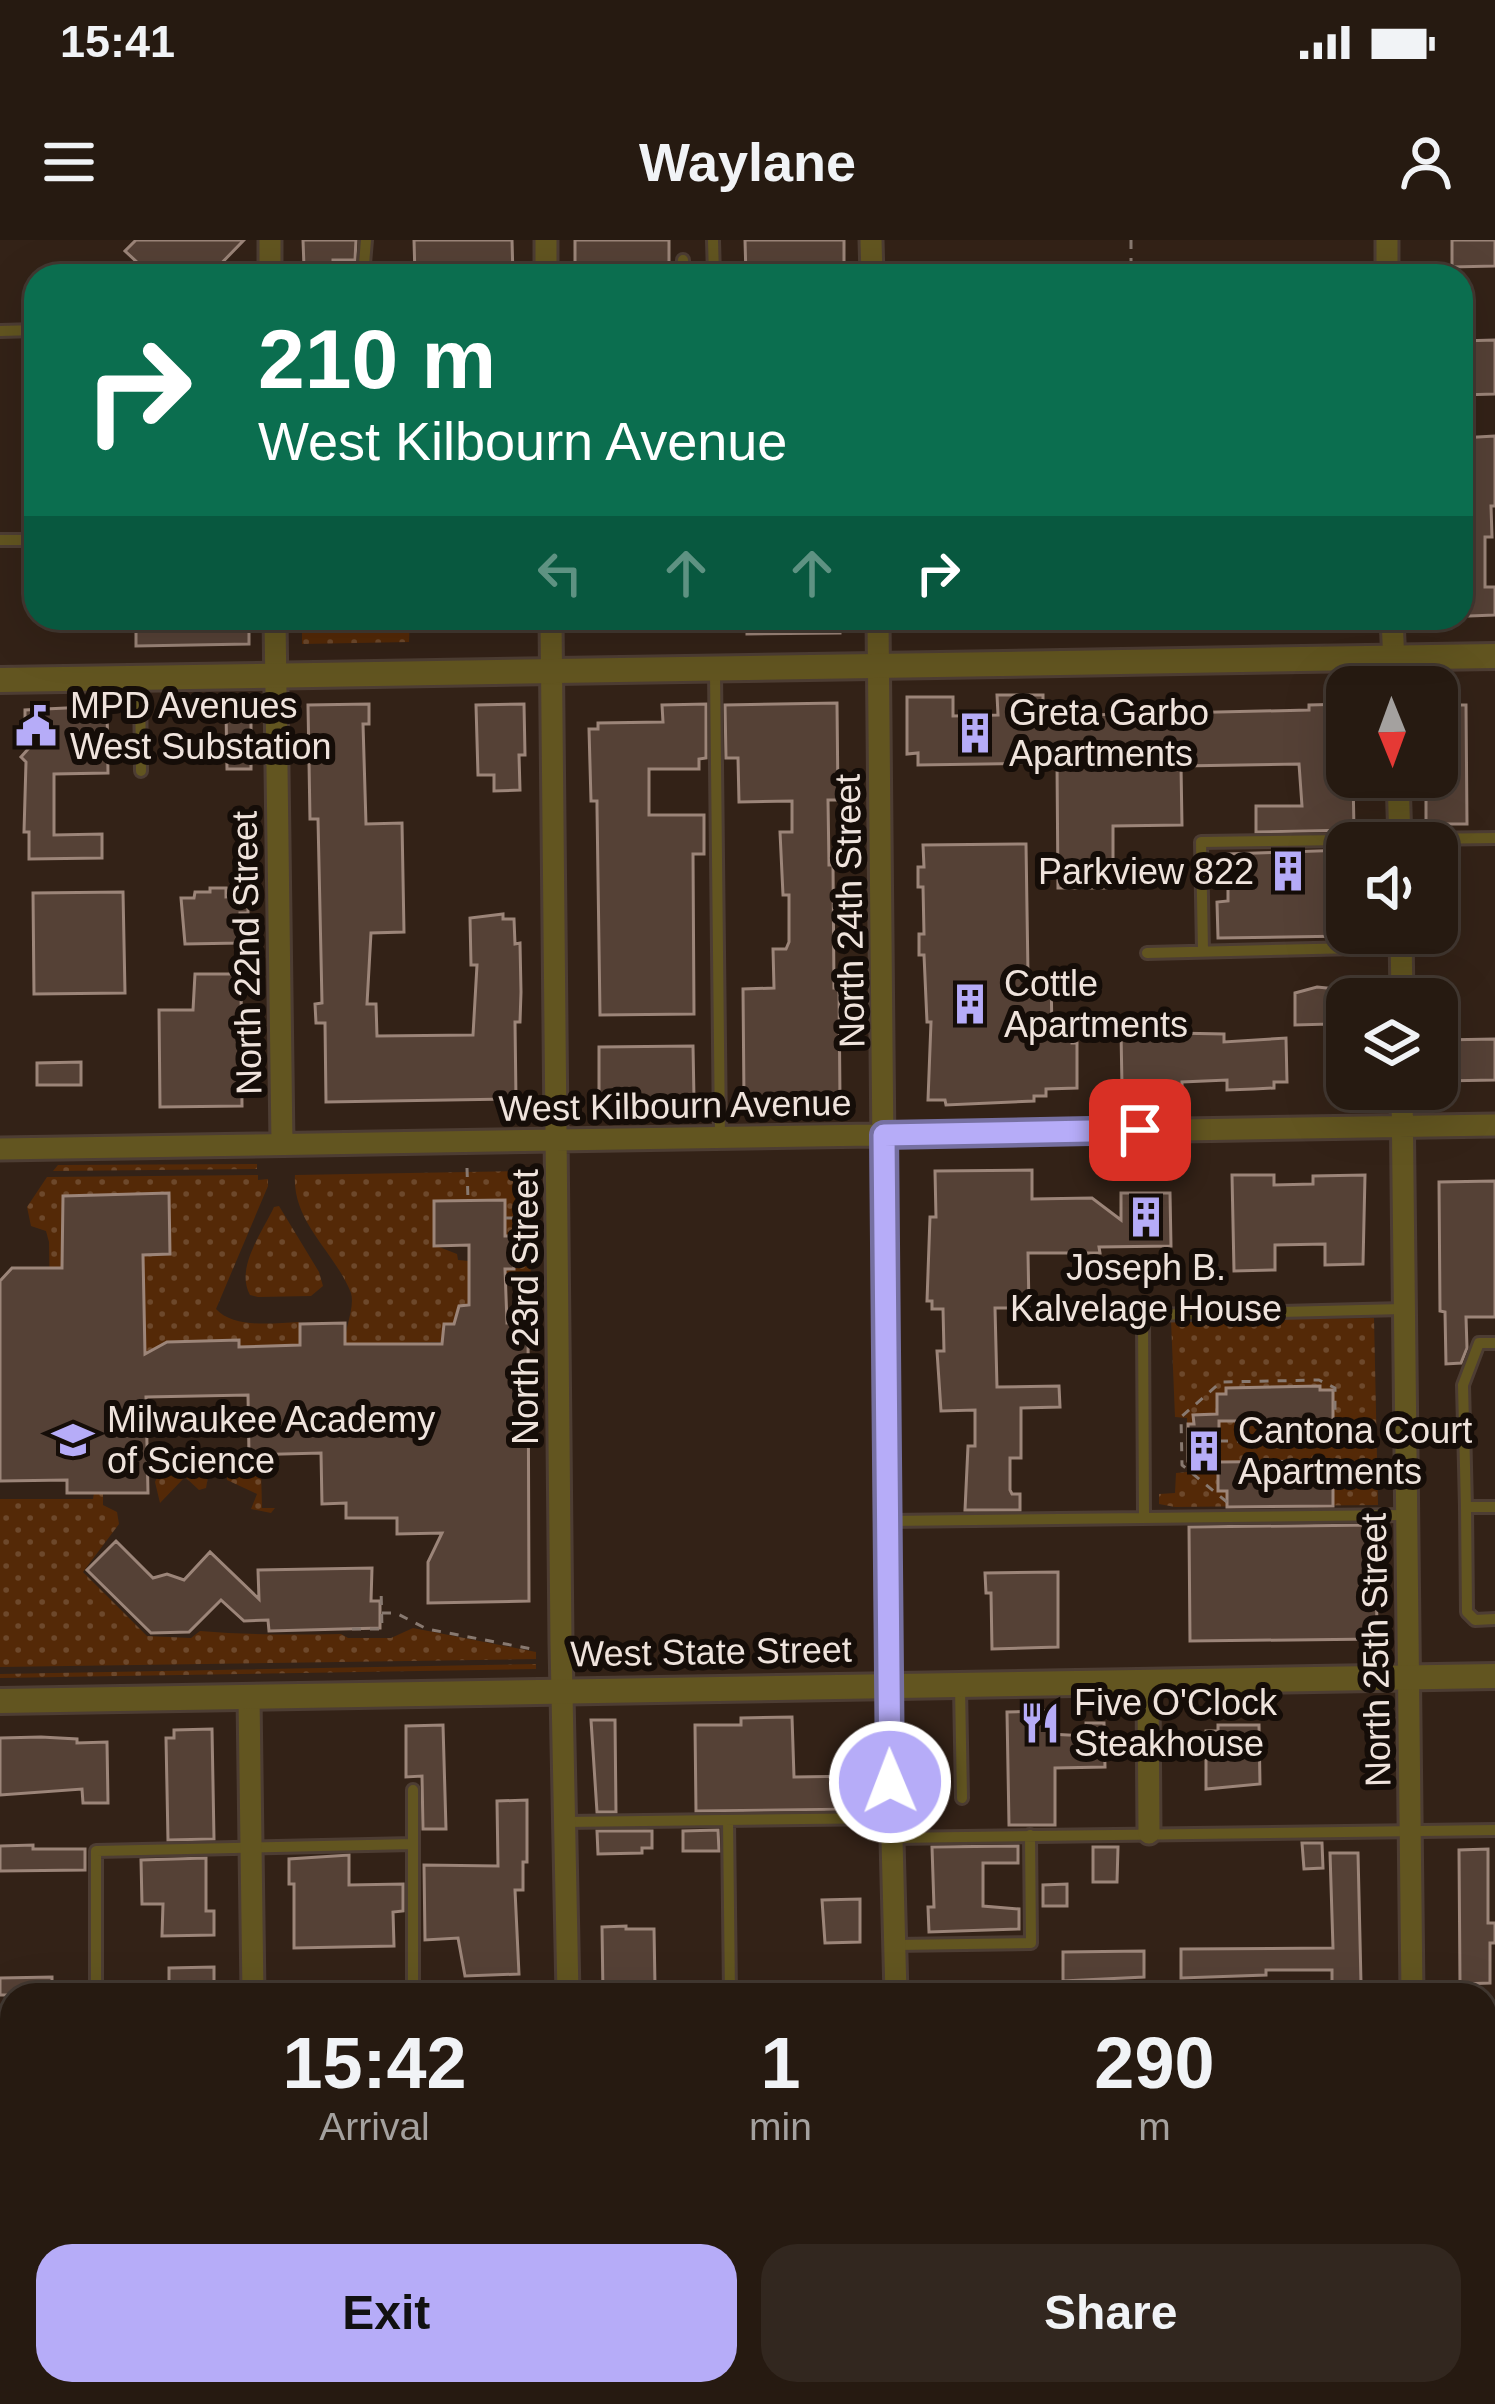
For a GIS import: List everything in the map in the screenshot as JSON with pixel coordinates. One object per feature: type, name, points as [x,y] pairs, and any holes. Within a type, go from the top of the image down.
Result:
[{"type":"street","name":"North 22nd Street","points":[[275,630],[282,1144]]},
{"type":"street","name":"North 23rd Street","points":[[551,630],[568,1983]]},
{"type":"street","name":"North 24th Street","points":[[878,630],[888,1684],[896,1983]]},
{"type":"street","points":[[1393,630],[1394,666]]},
{"type":"street","points":[[0,680],[1495,656]]},
{"type":"street","name":"North 25th Street","points":[[1402,1110],[1412,1983]]},
{"type":"street","name":"West Kilbourn Avenue","points":[[0,1149],[1495,1125]]},
{"type":"street","name":"West State Street","points":[[0,1701],[1495,1676]]},
{"type":"street","points":[[1148,1683],[1149,1833]]},
{"type":"street","points":[[249,1696],[253,1983]]},
{"type":"lane","points":[[715,672],[720,1138]]},
{"type":"lane","points":[[140,679],[141,771]]},
{"type":"lane","points":[[1458,839],[1495,838]]},
{"type":"lane","points":[[1203,951],[1201,842],[1326,841]]},
{"type":"lane","points":[[1147,953],[1326,944]]},
{"type":"lane","points":[[1107,1316],[1405,1309]]},
{"type":"lane","points":[[1143,1315],[1144,1517]]},
{"type":"lane","points":[[1495,1343],[1479,1343],[1462,1385],[1467,1612],[1475,1620],[1495,1619]]},
{"type":"lane","points":[[1466,1507],[1495,1507]]},
{"type":"lane","points":[[887,1521],[1407,1515]]},
{"type":"lane","points":[[960,1684],[962,1798]]},
{"type":"lane","points":[[412,1983],[413,1790]]},
{"type":"lane","points":[[565,1822],[728,1820],[1030,1835],[1495,1830]]},
{"type":"lane","points":[[728,1820],[730,1983]]},
{"type":"lane","points":[[895,1945],[1031,1942],[1030,1835]]},
{"type":"lane","points":[[96,1983],[96,1851],[412,1844]]},
{"type":"path","points":[[467,1168],[468,1199]]},
{"type":"path","points":[[506,1218],[534,1218]]},
{"type":"path","points":[[1227,1516],[1228,1502],[1181,1465],[1181,1417],[1221,1382],[1319,1380],[1335,1388],[1335,1440]]},
{"type":"path","points":[[1219,1441],[1379,1440]]},
{"type":"path","points":[[352,1629],[382,1629],[381,1588]]},
{"type":"path","points":[[382,1613],[396,1613],[427,1629],[539,1650]]},
{"type":"shaded area","points":[[302,630],[410,630],[409,642],[302,644]]},
{"type":"shaded area","points":[[257,1164],[257,1169],[53,1171],[58,1165]]},
{"type":"shaded area","points":[[529,1171],[531,1278],[506,1280],[505,1269],[514,1268],[512,1236],[434,1245],[457,1254],[458,1260],[469,1261],[469,1305],[459,1306],[454,1324],[444,1324],[442,1342],[345,1344],[351,1293],[300,1208],[295,1175]]},
{"type":"shaded area","points":[[258,1175],[258,1180],[268,1179],[268,1186],[216,1309],[244,1322],[299,1322],[300,1345],[239,1347],[238,1340],[167,1342],[145,1352],[143,1255],[170,1254],[169,1193],[62,1304],[50,1304],[49,1242],[46,1231],[31,1226],[27,1207],[47,1177]]},
{"type":"shaded area","points":[[279,1206],[319,1272],[323,1286],[311,1296],[258,1297],[250,1295],[246,1285],[252,1251],[274,1207]]},
{"type":"shaded area","points":[[1374,1318],[1378,1505],[1159,1504],[1159,1494],[1175,1493],[1176,1473],[1187,1472],[1187,1418],[1175,1417],[1171,1320]]},
{"type":"shaded area","points":[[211,1460],[206,1488],[199,1490],[185,1477],[160,1503],[155,1482],[164,1461]]},
{"type":"shaded area","points":[[271,1460],[272,1468],[261,1469],[262,1508],[275,1508],[271,1513],[251,1509],[257,1494],[227,1480],[227,1461]]},
{"type":"shaded area","points":[[94,1493],[103,1493],[103,1505],[117,1512],[119,1524],[83,1572],[147,1636],[191,1638],[200,1631],[391,1638],[413,1628],[536,1652],[536,1659],[0,1667],[0,1499],[93,1499]]},
{"type":"shaded area","points":[[536,1664],[536,1669],[0,1678],[0,1674]]},
{"type":"building","points":[[136,240],[244,240],[221,264],[139,264],[125,251]]},
{"type":"building","points":[[303,240],[356,240],[355,260],[304,264]]},
{"type":"building","points":[[414,240],[512,240],[513,264],[415,264]]},
{"type":"building","points":[[575,240],[669,240],[669,264],[575,264]]},
{"type":"building","points":[[745,240],[844,240],[844,264],[746,264]]},
{"type":"building","points":[[1452,240],[1495,240],[1495,266],[1452,264]]},
{"type":"building","points":[[1495,340],[1495,394],[1473,395],[1473,341]]},
{"type":"building","points":[[1495,436],[1495,506],[1491,506],[1492,537],[1485,537],[1485,587],[1495,587],[1495,615],[1473,616],[1473,437]]},
{"type":"building","points":[[136,630],[249,630],[249,644],[136,646]]},
{"type":"building","points":[[747,630],[840,630],[840,633],[747,634]]},
{"type":"building","points":[[997,695],[1043,695],[1043,716],[1309,710],[1309,705],[1326,705],[1326,798],[1353,798],[1354,822],[1326,822],[1326,831],[1256,832],[1256,806],[1302,806],[1299,764],[1181,766],[1182,825],[1113,826],[1113,888],[1058,888],[1057,763],[918,765],[918,753],[907,754],[907,697],[953,697],[953,716],[998,715]]},
{"type":"building","points":[[837,703],[838,800],[828,800],[840,1098],[744,1099],[743,989],[774,988],[773,949],[786,949],[789,942],[789,895],[783,895],[780,832],[792,832],[792,801],[739,802],[738,758],[726,758],[725,705]]},
{"type":"building","points":[[369,704],[369,724],[363,724],[366,824],[402,823],[404,932],[371,933],[367,1004],[376,1004],[377,1036],[473,1035],[477,965],[471,965],[470,918],[503,914],[503,919],[514,919],[515,944],[520,943],[516,1099],[326,1102],[325,1023],[316,1023],[315,1004],[322,1003],[318,819],[310,819],[308,705]]},
{"type":"building","points":[[524,704],[520,790],[494,791],[494,775],[478,775],[476,705]]},
{"type":"building","points":[[706,704],[706,758],[699,759],[699,769],[649,769],[649,815],[704,815],[704,854],[693,854],[694,1014],[600,1015],[597,801],[591,801],[589,729],[598,729],[598,723],[663,722],[662,705]]},
{"type":"building","points":[[1458,705],[1466,705],[1467,824],[1426,822],[1426,798],[1458,798]]},
{"type":"building","points":[[107,706],[108,773],[54,774],[54,835],[102,834],[102,858],[29,859],[29,832],[24,832],[26,762],[21,757],[29,748],[20,737],[25,733],[25,710]]},
{"type":"building","points":[[251,710],[251,769],[227,769],[226,711]]},
{"type":"building","points":[[1026,844],[1028,974],[1051,973],[1052,1033],[1072,1033],[1072,1043],[1077,1043],[1077,1088],[1046,1089],[1046,1096],[1034,1096],[1034,1101],[946,1105],[945,1100],[928,1100],[931,1022],[927,1022],[924,955],[919,955],[919,934],[924,934],[923,887],[918,887],[923,845]]},
{"type":"building","points":[[1326,851],[1326,936],[1218,938],[1217,902],[1228,901],[1228,854]]},
{"type":"building","points":[[210,888],[226,888],[226,897],[248,896],[248,913],[240,913],[240,943],[185,944],[181,898],[194,898],[195,892],[210,892]]},
{"type":"building","points":[[123,892],[125,993],[34,994],[33,893]]},
{"type":"building","points":[[195,974],[238,974],[241,979],[242,1106],[160,1107],[159,1010],[193,1010]]},
{"type":"building","points":[[1326,988],[1326,1024],[1295,1025],[1295,993]]},
{"type":"building","points":[[1121,1032],[1224,1034],[1224,1042],[1286,1038],[1287,1082],[1274,1082],[1274,1088],[1227,1090],[1227,1080],[1182,1082],[1182,1087],[1122,1086]]},
{"type":"building","points":[[1495,1039],[1495,1080],[1458,1081],[1458,1040]]},
{"type":"building","points":[[693,1046],[694,1099],[599,1100],[599,1047]]},
{"type":"building","points":[[81,1062],[81,1085],[37,1085],[37,1063]]},
{"type":"building","points":[[1032,1170],[1032,1199],[1092,1198],[1121,1220],[1121,1193],[1170,1193],[1171,1246],[1028,1253],[1029,1308],[995,1308],[997,1387],[1059,1386],[1060,1407],[1021,1408],[1021,1458],[1010,1458],[1010,1490],[1020,1494],[1020,1510],[965,1510],[975,1410],[941,1411],[937,1351],[944,1351],[943,1309],[932,1309],[932,1301],[927,1301],[930,1217],[936,1217],[935,1171]]},
{"type":"building","points":[[1232,1175],[1274,1175],[1274,1185],[1313,1184],[1313,1176],[1365,1175],[1363,1264],[1325,1265],[1325,1244],[1275,1245],[1275,1270],[1234,1271]]},
{"type":"building","points":[[1495,1181],[1495,1317],[1466,1317],[1467,1348],[1461,1363],[1446,1364],[1445,1312],[1440,1311],[1439,1182]]},
{"type":"building","points":[[169,1193],[170,1254],[143,1255],[145,1354],[167,1342],[239,1340],[239,1347],[300,1345],[300,1324],[345,1323],[345,1344],[442,1344],[444,1324],[454,1324],[459,1306],[469,1305],[469,1245],[434,1246],[434,1201],[505,1200],[505,1236],[513,1236],[514,1269],[505,1269],[507,1323],[528,1322],[529,1601],[428,1603],[428,1562],[442,1533],[397,1534],[397,1518],[346,1518],[346,1503],[322,1504],[321,1453],[249,1455],[248,1395],[146,1397],[148,1493],[67,1493],[67,1480],[0,1481],[0,1281],[12,1268],[62,1268],[63,1196]]},
{"type":"building","name":"Cantona Court Apartments","points":[[1320,1386],[1320,1390],[1333,1390],[1333,1421],[1219,1421],[1219,1462],[1333,1461],[1333,1506],[1227,1507],[1227,1491],[1218,1491],[1218,1471],[1194,1472],[1194,1461],[1188,1461],[1188,1424],[1194,1424],[1193,1415],[1217,1414],[1217,1394],[1226,1394],[1226,1388]]},
{"type":"building","points":[[1376,1525],[1377,1639],[1190,1641],[1189,1527]]},
{"type":"building","points":[[116,1541],[153,1578],[167,1574],[184,1580],[210,1552],[259,1599],[258,1570],[372,1568],[371,1601],[380,1601],[380,1628],[269,1631],[268,1620],[244,1621],[221,1600],[189,1632],[151,1633],[87,1570]]},
{"type":"building","points":[[1058,1572],[1058,1647],[992,1649],[991,1593],[986,1593],[985,1573]]},
{"type":"building","points":[[1050,1711],[1050,1734],[1086,1736],[1086,1723],[1104,1723],[1105,1767],[1055,1768],[1055,1825],[1009,1825],[1007,1712]]},
{"type":"building","points":[[792,1717],[794,1777],[860,1776],[860,1809],[696,1811],[695,1725],[741,1725],[741,1718]]},
{"type":"building","points":[[591,1720],[615,1720],[616,1812],[597,1812]]},
{"type":"building","points":[[443,1725],[446,1829],[423,1829],[422,1776],[406,1777],[406,1726]]},
{"type":"building","points":[[1218,1725],[1259,1725],[1260,1784],[1206,1789],[1206,1731],[1218,1731]]},
{"type":"building","points":[[212,1729],[214,1839],[168,1840],[166,1738],[174,1738],[174,1730]]},
{"type":"building","points":[[0,1738],[107,1742],[108,1803],[83,1803],[82,1789],[0,1795]]},
{"type":"building","points":[[527,1800],[527,1862],[523,1862],[523,1890],[515,1890],[519,1974],[465,1976],[458,1938],[425,1940],[424,1865],[498,1866],[497,1801]]},
{"type":"building","points":[[718,1830],[719,1851],[683,1851],[683,1831]]},
{"type":"building","points":[[597,1831],[652,1831],[652,1848],[642,1848],[642,1853],[598,1854]]},
{"type":"building","points":[[1302,1843],[1322,1843],[1323,1868],[1304,1869]]},
{"type":"building","points":[[33,1845],[33,1849],[85,1849],[85,1870],[0,1871],[0,1846]]},
{"type":"building","points":[[1018,1846],[1018,1863],[983,1863],[983,1906],[1019,1909],[1019,1929],[929,1932],[928,1907],[934,1907],[932,1847]]},
{"type":"building","points":[[1093,1847],[1118,1847],[1117,1882],[1093,1882]]},
{"type":"building","points":[[1488,1849],[1488,1923],[1495,1923],[1490,1983],[1460,1983],[1459,1850]]},
{"type":"building","points":[[1330,1853],[1358,1853],[1361,1983],[1332,1983],[1332,1970],[1181,1978],[1181,1949],[1333,1948]]},
{"type":"building","points":[[349,1855],[349,1885],[403,1884],[403,1911],[393,1912],[394,1946],[294,1948],[289,1859]]},
{"type":"building","points":[[206,1858],[206,1911],[214,1911],[214,1935],[162,1936],[163,1904],[142,1904],[141,1860]]},
{"type":"building","points":[[1067,1884],[1067,1906],[1043,1906],[1043,1885]]},
{"type":"building","points":[[860,1899],[860,1942],[825,1943],[822,1900]]},
{"type":"building","points":[[602,1927],[654,1929],[655,1983],[603,1983]]},
{"type":"building","points":[[1144,1951],[1144,1977],[1063,1981],[1063,1952]]},
{"type":"building","points":[[214,1967],[214,1983],[169,1983],[169,1968]]},
{"type":"building","points":[[52,1977],[52,1983],[0,1983],[0,1978]]},
{"type":"place","name":"MPD Avenues West Substation","points":[[36,726]]},
{"type":"place","name":"Greta Garbo Apartments","points":[[975,733]]},
{"type":"place","name":"Parkview 822","points":[[1288,871]]},
{"type":"place","name":"Cottle Apartments","points":[[970,1004]]},
{"type":"place","name":"Joseph B. Kalvelage House","points":[[1146,1217]]},
{"type":"place","name":"Milwaukee Academy of Science","points":[[73,1440]]},
{"type":"place","name":"Cantona Court Apartments","points":[[1204,1451]]},
{"type":"place","name":"Five O'Clock Steakhouse","points":[[1040,1723]]},
{"type":"route","points":[[890,1782],[884,1135],[1140,1130]]}]
